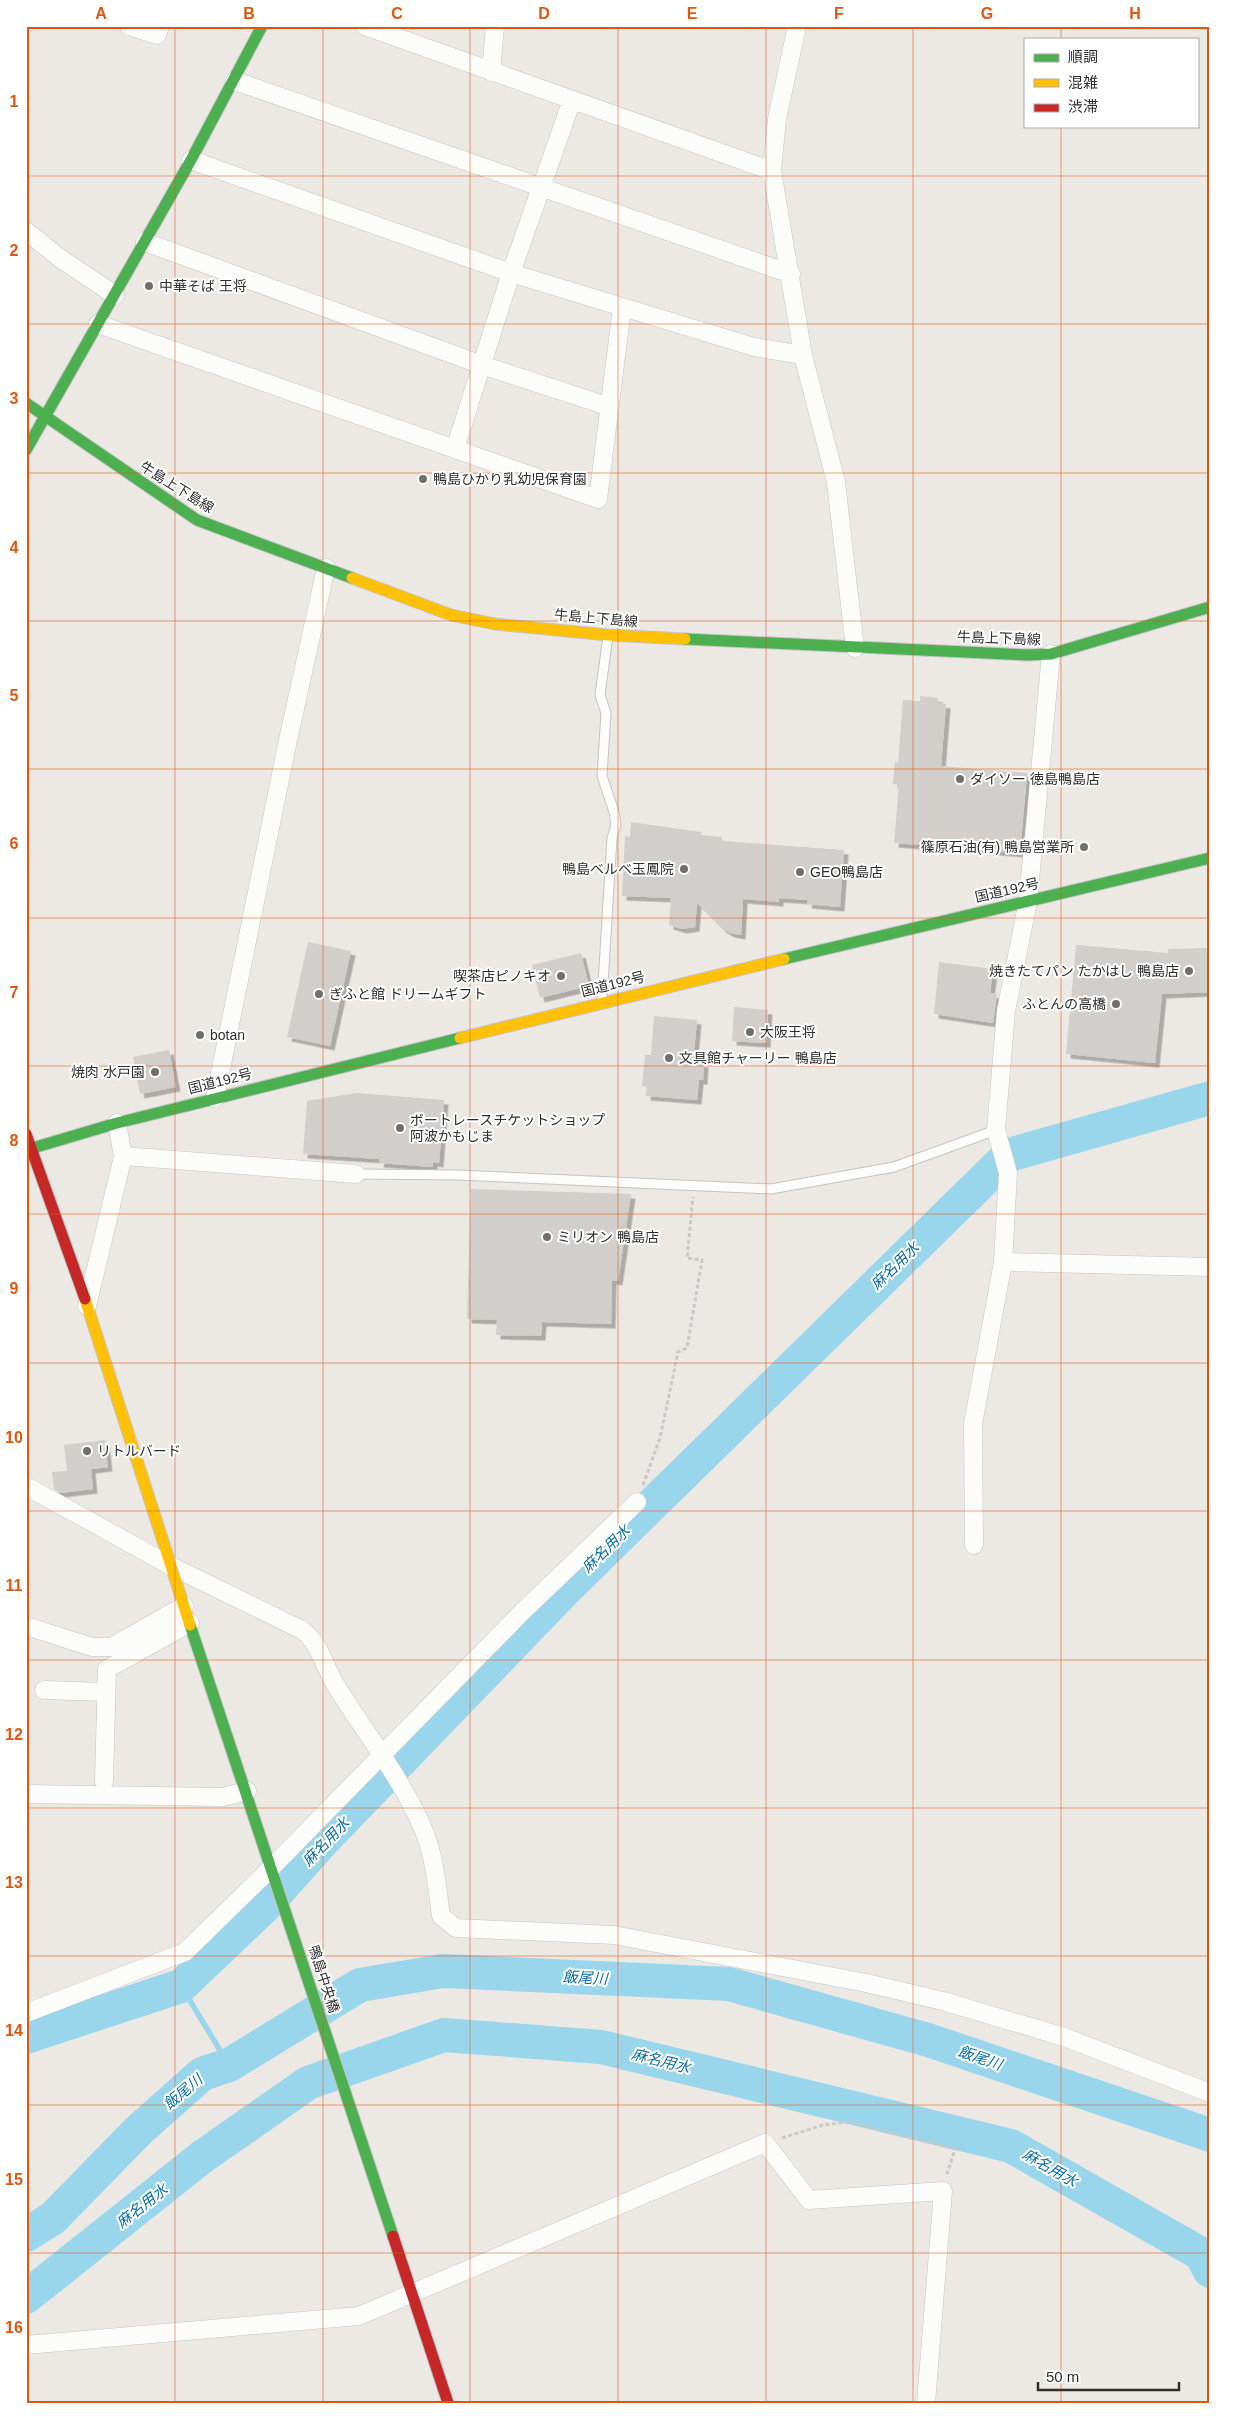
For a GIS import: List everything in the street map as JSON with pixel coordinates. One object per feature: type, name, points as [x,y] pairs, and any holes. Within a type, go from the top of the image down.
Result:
[{"type":"main road","points":[[26,450],[235,81],[262,26]]},
{"type":"main road","name":"牛島上下島線","points":[[26,403],[45,418],[197,520],[451,615],[495,624],[608,635],[855,648],[1051,654],[1210,607]]},
{"type":"main road","name":"国道192号","points":[[29,1149],[215,1098],[602,1002],[1210,858]]},
{"type":"main road","name":"鴨島中央橋","points":[[26,1134],[29,1149],[87,1306],[173,1567],[184,1606],[275,1874],[448,2403]]},
{"type":"street","points":[[129,26],[157,35],[160,26]]},
{"type":"street","points":[[365,26],[772,171]]},
{"type":"street","points":[[491,72],[495,26]]},
{"type":"street","points":[[797,26],[777,119],[772,171],[791,274],[803,355],[836,482],[855,648]]},
{"type":"street","points":[[235,81],[791,274]]},
{"type":"street","points":[[455,449],[511,273],[572,100]]},
{"type":"street","points":[[191,160],[511,273],[754,347],[803,355]]},
{"type":"street","points":[[26,231],[61,259],[114,295]]},
{"type":"street","points":[[144,242],[482,365],[610,407]]},
{"type":"street","points":[[98,324],[598,499],[622,308]]},
{"type":"street","points":[[215,1098],[288,740],[326,568]]},
{"type":"street","points":[[974,1545],[973,1424],[1003,1262],[1008,1173],[996,1130],[1006,1011],[1028,901],[1051,654]]},
{"type":"street","points":[[87,1306],[123,1156],[117,1124]]},
{"type":"street","points":[[123,1156],[356,1174]]},
{"type":"street","points":[[1003,1262],[1210,1267]]},
{"type":"street","points":[[26,1486],[173,1567],[302,1630],[313,1638],[329,1674],[398,1780],[426,1840],[434,1865],[441,1916],[456,1928],[614,1935],[866,1983],[943,2001],[1064,2037],[1210,2093]]},
{"type":"street","points":[[26,2013],[185,1952],[275,1874],[522,1612],[637,1502]]},
{"type":"street","points":[[26,1626],[92,1647],[111,1646],[184,1606]]},
{"type":"street","points":[[104,1780],[107,1669],[190,1623]]},
{"type":"street","points":[[44,1690],[106,1692]]},
{"type":"street","points":[[26,1794],[223,1797],[247,1791]]},
{"type":"street","points":[[26,2345],[358,2316],[765,2143],[809,2200],[942,2190],[926,2403]]},
{"type":"lane","points":[[602,1002],[612,838],[616,825],[614,812],[602,776],[606,713],[600,695],[608,635]]},
{"type":"lane","points":[[356,1174],[457,1175],[771,1189],[894,1167],[996,1130]]},
{"type":"path","points":[[637,1502],[660,1438],[678,1352],[687,1348],[702,1260],[687,1258],[694,1185]]},
{"type":"path","points":[[765,2143],[823,2125],[848,2122],[955,2149],[942,2190]]},
{"type":"building","name":"ダイソー 徳島鴨島店","points":[[920,696],[938,698],[938,703],[946,704],[941,766],[1027,773],[1020,853],[894,843],[899,785],[893,784],[895,762],[898,763],[903,700],[920,701]]},
{"type":"building","name":"鴨島ベルベ玉鳳院","points":[[631,822],[701,832],[701,835],[722,837],[722,841],[844,850],[840,907],[807,904],[808,900],[779,898],[779,902],[743,899],[741,935],[730,933],[723,929],[697,903],[695,927],[682,929],[669,925],[671,898],[622,896],[625,836],[630,837]]},
{"type":"building","name":"ぎふと館 ドリームギフト","points":[[308,942],[351,951],[330,1046],[287,1037]]},
{"type":"building","name":"ふとんの高橋","points":[[1076,945],[1168,953],[1168,949],[1210,948],[1210,992],[1162,994],[1155,1063],[1066,1054]]},
{"type":"building","name":"喫茶店ピノキオ","points":[[581,953],[589,986],[540,998],[532,965]]},
{"type":"building","points":[[939,962],[993,969],[990,993],[997,994],[993,1023],[934,1014]]},
{"type":"building","name":"大阪王将","points":[[734,1007],[768,1010],[766,1043],[732,1041]]},
{"type":"building","name":"文具館チャーリー 鴨島店","points":[[654,1016],[697,1020],[693,1062],[704,1063],[703,1080],[699,1080],[697,1100],[646,1096],[647,1087],[642,1086],[645,1055],[651,1055]]},
{"type":"building","name":"焼肉 水戸園","points":[[169,1050],[176,1087],[140,1094],[133,1057]]},
{"type":"building","name":"ボートレースチケットショップ 阿波かもじま","points":[[356,1093],[444,1100],[439,1163],[433,1162],[433,1167],[379,1163],[380,1159],[303,1154],[307,1101]]},
{"type":"building","name":"ミリオン 鴨島店","points":[[471,1189],[631,1194],[618,1281],[612,1280],[611,1324],[542,1322],[541,1336],[496,1335],[497,1320],[467,1319]]},
{"type":"building","points":[[105,1440],[108,1467],[91,1469],[93,1489],[60,1493],[54,1489],[52,1472],[67,1471],[64,1445]]},
{"type":"waterway","name":"麻名用水","points":[[26,2037],[181,1986],[265,1906],[323,1841],[569,1586],[1009,1155],[1210,1098]]},
{"type":"waterway","name":"飯尾川","points":[[26,2235],[53,2218],[138,2131],[202,2074],[229,2065],[360,1985],[443,1971],[729,1984],[928,2040],[1210,2135]]},
{"type":"waterway","points":[[181,1986],[229,2065]]},
{"type":"waterway","name":"麻名用水","points":[[26,2297],[202,2157],[308,2083],[444,2035],[601,2047],[1011,2146],[1201,2254],[1210,2271]]},
{"type":"traffic: fast","points":[[26,450],[191,160],[262,26]]},
{"type":"traffic: fast","points":[[26,403],[197,520],[352,578]]},
{"type":"traffic: fast","points":[[685,639],[1027,655],[1051,654],[1210,607]]},
{"type":"traffic: fast","points":[[784,959],[1210,858]]},
{"type":"traffic: fast","points":[[26,1150],[117,1123],[460,1038]]},
{"type":"traffic: fast","points":[[190,1625],[393,2236]]},
{"type":"traffic: slow","points":[[352,578],[451,615],[495,624],[608,635],[685,639]]},
{"type":"traffic: slow","points":[[460,1038],[784,959]]},
{"type":"traffic: slow","points":[[85,1299],[190,1625]]},
{"type":"traffic: jam","points":[[26,1134],[85,1299]]},
{"type":"traffic: jam","points":[[393,2236],[448,2403]]},
{"type":"place","name":"中華そば 王将","points":[[149,286]]},
{"type":"place","name":"鴨島ひかり乳幼児保育園","points":[[423,479]]},
{"type":"place","name":"ダイソー 徳島鴨島店","points":[[960,779]]},
{"type":"place","name":"篠原石油(有) 鴨島営業所","points":[[1084,847]]},
{"type":"place","name":"鴨島ベルベ玉鳳院","points":[[684,869]]},
{"type":"place","name":"GEO鴨島店","points":[[800,872]]},
{"type":"place","name":"焼きたてパン たかはし 鴨島店","points":[[1189,971]]},
{"type":"place","name":"喫茶店ピノキオ","points":[[561,976]]},
{"type":"place","name":"ぎふと館 ドリームギフト","points":[[319,994]]},
{"type":"place","name":"ふとんの高橋","points":[[1116,1004]]},
{"type":"place","name":"大阪王将","points":[[750,1032]]},
{"type":"place","name":"botan","points":[[200,1035]]},
{"type":"place","name":"文具館チャーリー 鴨島店","points":[[669,1058]]},
{"type":"place","name":"焼肉 水戸園","points":[[155,1072]]},
{"type":"place","name":"ボートレースチケットショップ 阿波かもじま","points":[[400,1128]]},
{"type":"place","name":"ミリオン 鴨島店","points":[[547,1237]]},
{"type":"place","name":"リトルバード","points":[[87,1451]]}]
